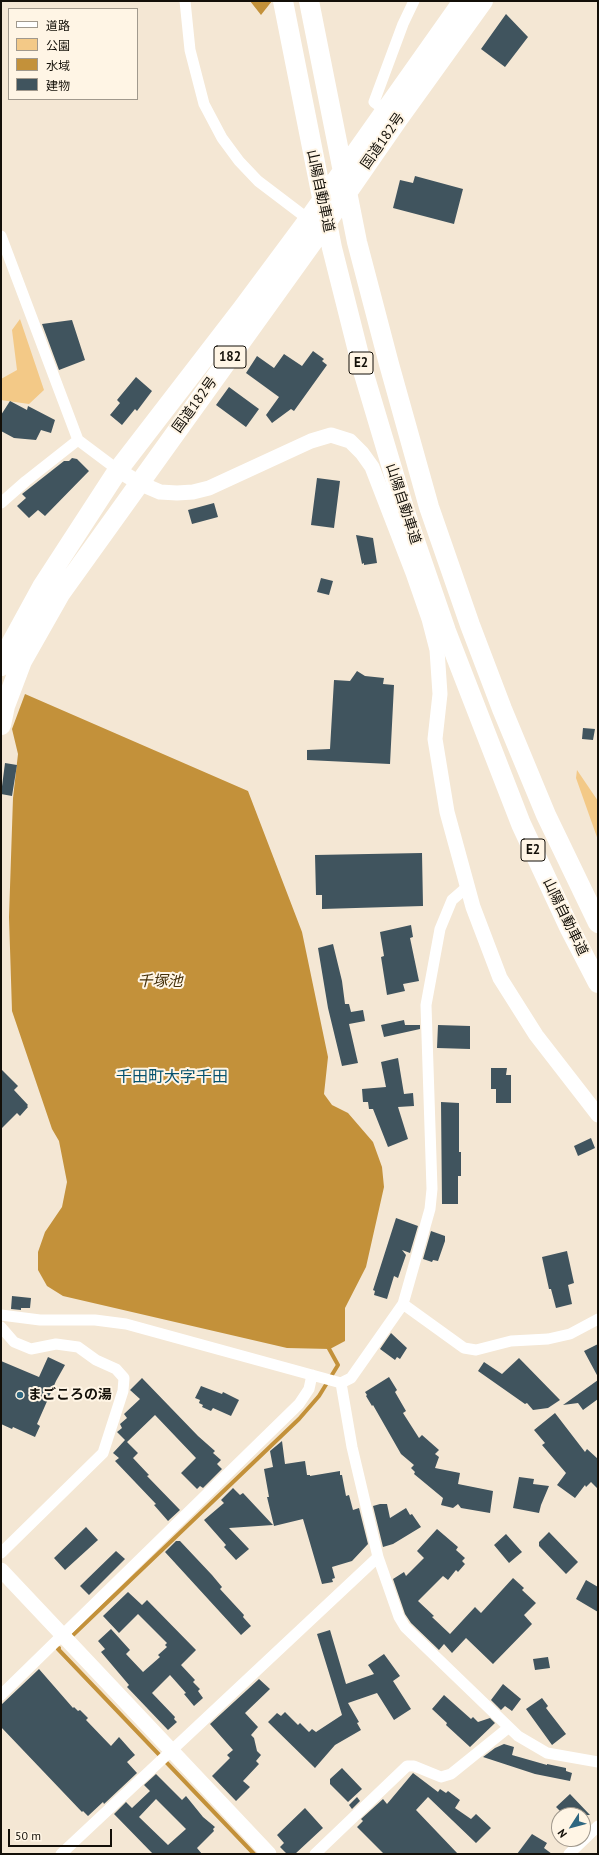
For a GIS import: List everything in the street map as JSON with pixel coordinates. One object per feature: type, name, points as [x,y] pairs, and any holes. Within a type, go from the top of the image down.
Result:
[{"type":"highway","name":"山陽自動車道","points":[[283,1],[332,248],[363,371],[406,515],[477,714],[521,824],[570,929],[598,983]]},
{"type":"highway","name":"山陽自動車道","points":[[309,1],[357,242],[429,507],[470,625],[502,709],[546,815],[598,923]]},
{"type":"highway","name":"国道182号","points":[[1,725],[22,661],[60,594],[139,483],[392,115],[463,1]]},
{"type":"highway","name":"国道182号","points":[[392,115],[483,1]]},
{"type":"highway","name":"国道182号","points":[[1,666],[6,653],[42,587],[118,470],[316,224]]},
{"type":"street","points":[[185,1],[190,50],[204,104],[222,138],[239,161],[258,181],[316,224]]},
{"type":"street","points":[[392,115],[374,102],[403,24],[414,1]]},
{"type":"street","points":[[1,236],[78,440],[118,470],[139,483],[160,492],[193,492],[209,488],[311,441],[331,435],[350,441],[362,453],[372,467],[429,619],[437,650],[440,694],[435,739],[448,812],[473,907],[500,978],[536,1035],[598,1115]]},
{"type":"street","points":[[1,503],[78,440]]},
{"type":"street","points":[[1,1316],[40,1320],[95,1320],[126,1324],[333,1381],[351,1378],[403,1304],[430,1209],[432,1189],[426,1005],[440,929],[452,900],[467,887]]},
{"type":"street","points":[[403,1304],[464,1348],[476,1350],[511,1341],[548,1339],[570,1334],[598,1319]]},
{"type":"street","points":[[1,1327],[14,1342],[31,1349],[56,1344],[78,1346],[96,1360],[116,1369],[124,1378],[123,1391],[103,1453],[1,1552]]},
{"type":"street","points":[[1,1695],[299,1404],[309,1389],[312,1375]]},
{"type":"street","points":[[333,1381],[352,1448],[378,1557],[399,1617],[405,1627],[518,1736],[547,1753],[598,1762]]},
{"type":"street","points":[[61,1854],[378,1557]]},
{"type":"street","points":[[1,1570],[63,1636],[165,1756],[269,1854]]},
{"type":"street","points":[[316,1854],[407,1766],[414,1766],[441,1778],[451,1774],[508,1728]]},
{"type":"street","points":[[569,1854],[598,1826]]},
{"type":"green space","points":[[20,319],[44,390],[29,404],[1,400],[1,379],[17,370],[12,330]]},
{"type":"green space","points":[[577,770],[598,801],[598,840],[576,778]]},
{"type":"water","points":[[250,1],[272,1],[261,15]]},
{"type":"water","name":"千塚池","points":[[25,694],[248,791],[302,932],[328,1057],[324,1094],[332,1105],[348,1113],[373,1142],[382,1167],[384,1187],[366,1267],[345,1308],[345,1341],[330,1349],[287,1348],[63,1296],[47,1286],[38,1270],[38,1252],[45,1232],[62,1207],[67,1182],[59,1141],[52,1129],[12,1011],[9,917],[13,798],[18,754],[12,729]]},
{"type":"building","points":[[506,14],[528,37],[505,67],[481,49]]},
{"type":"building","points":[[415,176],[463,189],[454,224],[393,208],[400,180],[413,183]]},
{"type":"building","points":[[72,320],[85,360],[59,370],[42,324]]},
{"type":"building","points":[[313,351],[324,359],[322,361],[327,365],[294,411],[291,409],[272,423],[266,415],[279,397],[246,373],[257,356],[274,368],[284,354],[302,366]]},
{"type":"building","points":[[136,377],[152,391],[137,411],[135,409],[122,425],[110,415],[120,403],[117,400]]},
{"type":"building","points":[[229,387],[259,409],[246,427],[216,405]]},
{"type":"building","points":[[10,401],[27,410],[28,406],[55,420],[51,433],[41,430],[36,440],[14,438],[1,431],[1,415]]},
{"type":"building","points":[[72,458],[77,459],[89,471],[45,516],[38,510],[29,518],[17,506],[26,498],[22,494],[64,461],[69,461]]},
{"type":"building","points":[[317,478],[340,481],[334,528],[311,525]]},
{"type":"building","points":[[214,503],[218,517],[192,524],[188,510]]},
{"type":"building","points":[[356,535],[373,538],[377,563],[362,564]]},
{"type":"building","points":[[321,578],[333,581],[329,595],[317,592]]},
{"type":"building","points":[[357,671],[365,676],[384,678],[383,684],[394,685],[390,764],[307,760],[307,750],[330,749],[334,680],[350,681]]},
{"type":"building","points":[[583,728],[595,729],[593,740],[582,739]]},
{"type":"building","points":[[5,763],[17,765],[12,796],[1,794]]},
{"type":"building","points":[[422,853],[423,906],[322,909],[322,895],[316,895],[315,855]]},
{"type":"building","points":[[411,925],[413,937],[410,938],[419,981],[403,984],[405,991],[387,995],[381,957],[384,956],[380,932]]},
{"type":"building","points":[[333,944],[342,981],[345,1004],[349,1004],[351,1012],[363,1010],[365,1021],[349,1024],[358,1063],[342,1066],[328,1008],[318,948]]},
{"type":"building","points":[[404,1020],[405,1025],[420,1025],[420,1029],[384,1037],[381,1025]]},
{"type":"building","points":[[438,1025],[470,1026],[470,1049],[437,1048]]},
{"type":"building","points":[[398,1058],[404,1094],[413,1093],[414,1106],[398,1107],[408,1139],[388,1147],[373,1109],[369,1109],[368,1102],[363,1102],[362,1089],[386,1087],[381,1062]]},
{"type":"building","points":[[491,1068],[507,1068],[506,1075],[511,1075],[511,1103],[496,1103],[496,1089],[491,1089]]},
{"type":"building","points":[[1,1069],[18,1086],[14,1090],[28,1105],[28,1107],[20,1116],[17,1113],[1,1129]]},
{"type":"building","points":[[441,1102],[459,1103],[459,1152],[461,1152],[461,1176],[458,1176],[458,1204],[442,1204]]},
{"type":"building","points":[[591,1138],[595,1148],[578,1156],[574,1146]]},
{"type":"building","points":[[396,1218],[418,1226],[410,1253],[402,1250],[406,1255],[398,1278],[394,1276],[387,1299],[374,1295],[375,1291],[373,1290]]},
{"type":"building","points":[[431,1231],[445,1236],[445,1241],[438,1261],[433,1260],[432,1262],[423,1259]]},
{"type":"building","points":[[567,1251],[574,1283],[568,1285],[572,1304],[556,1308],[551,1289],[549,1289],[542,1257]]},
{"type":"building","points":[[12,1296],[31,1298],[30,1308],[21,1308],[21,1310],[11,1309]]},
{"type":"building","points":[[391,1333],[407,1348],[400,1359],[397,1357],[395,1360],[380,1349]]},
{"type":"building","points":[[598,1344],[598,1377],[584,1351]]},
{"type":"building","name":"まごころの湯","points":[[48,1357],[65,1365],[56,1381],[37,1424],[40,1426],[35,1437],[13,1427],[12,1429],[1,1424],[1,1361],[39,1377]]},
{"type":"building","points":[[519,1358],[560,1400],[548,1408],[533,1410],[527,1403],[525,1404],[478,1371],[484,1362],[502,1374]]},
{"type":"building","points":[[389,1377],[397,1390],[395,1392],[406,1411],[403,1413],[419,1438],[422,1435],[439,1450],[435,1454],[439,1457],[435,1468],[460,1473],[458,1484],[493,1491],[490,1513],[461,1508],[458,1504],[453,1508],[441,1505],[443,1498],[414,1474],[415,1472],[411,1468],[414,1465],[401,1454],[373,1405],[372,1406],[366,1396],[367,1395],[365,1392]]},
{"type":"building","points":[[142,1378],[198,1436],[215,1451],[213,1453],[221,1460],[217,1464],[222,1469],[203,1488],[200,1486],[197,1489],[181,1473],[196,1458],[155,1415],[127,1442],[138,1453],[133,1458],[149,1475],[147,1476],[180,1510],[168,1521],[154,1505],[156,1504],[115,1461],[119,1458],[113,1453],[125,1440],[117,1432],[122,1428],[120,1424],[127,1418],[124,1414],[140,1399],[130,1390]]},
{"type":"building","points":[[598,1380],[598,1399],[583,1410],[578,1403],[563,1405]]},
{"type":"building","points":[[201,1386],[222,1394],[223,1392],[239,1400],[231,1416],[213,1408],[211,1411],[202,1407],[203,1405],[199,1403],[200,1400],[195,1398]]},
{"type":"building","points":[[555,1413],[585,1452],[587,1449],[598,1459],[598,1489],[591,1482],[586,1487],[585,1485],[575,1498],[557,1485],[566,1473],[542,1445],[545,1443],[534,1430]]},
{"type":"building","points":[[282,1441],[285,1464],[305,1461],[307,1475],[310,1476],[340,1471],[346,1496],[349,1495],[353,1510],[359,1508],[368,1544],[352,1561],[332,1567],[335,1578],[332,1579],[333,1582],[322,1584],[303,1519],[274,1526],[267,1497],[269,1497],[264,1469],[273,1467],[270,1451]]},
{"type":"building","points":[[519,1477],[534,1479],[533,1484],[549,1486],[539,1513],[513,1508]]},
{"type":"building","points":[[233,1488],[240,1495],[243,1493],[273,1525],[229,1528],[249,1549],[236,1560],[224,1547],[226,1545],[204,1520],[224,1503],[221,1500]]},
{"type":"building","points":[[387,1504],[390,1518],[406,1508],[421,1527],[393,1544],[383,1547],[373,1506]]},
{"type":"building","points":[[86,1527],[98,1540],[65,1570],[54,1558]]},
{"type":"building","points":[[437,1529],[458,1547],[456,1550],[465,1558],[462,1561],[465,1564],[458,1572],[456,1570],[448,1580],[443,1576],[418,1601],[450,1634],[475,1607],[481,1613],[513,1578],[524,1588],[522,1590],[536,1603],[524,1615],[532,1624],[493,1664],[466,1638],[452,1653],[444,1644],[439,1650],[411,1623],[405,1614],[393,1579],[404,1572],[406,1576],[424,1558],[417,1551]]},
{"type":"building","points":[[549,1532],[578,1562],[566,1574],[539,1546],[539,1542]]},
{"type":"building","points":[[506,1534],[522,1552],[509,1563],[494,1545]]},
{"type":"building","points":[[176,1541],[180,1541],[212,1575],[222,1587],[220,1589],[244,1615],[243,1617],[251,1626],[241,1635],[165,1552]]},
{"type":"building","points":[[116,1551],[125,1559],[89,1595],[80,1586]]},
{"type":"building","points":[[586,1580],[598,1587],[598,1612],[576,1599]]},
{"type":"building","points":[[128,1592],[142,1605],[147,1600],[196,1650],[181,1665],[195,1680],[193,1682],[200,1689],[198,1691],[203,1698],[194,1706],[184,1694],[186,1693],[170,1675],[152,1693],[175,1717],[174,1719],[177,1722],[168,1730],[127,1687],[129,1685],[101,1652],[105,1649],[98,1641],[111,1629],[130,1650],[126,1654],[143,1672],[160,1657],[158,1655],[167,1647],[165,1645],[167,1643],[138,1614],[119,1633],[103,1616]]},
{"type":"building","points":[[330,1630],[346,1684],[374,1674],[368,1665],[384,1654],[400,1676],[393,1681],[411,1709],[394,1720],[377,1693],[348,1703],[359,1722],[357,1723],[361,1730],[335,1745],[315,1768],[268,1722],[277,1713],[281,1716],[285,1712],[298,1725],[300,1723],[309,1732],[312,1729],[316,1732],[342,1715],[317,1634]]},
{"type":"building","points":[[548,1657],[550,1668],[535,1670],[533,1659]]},
{"type":"building","points":[[39,1669],[73,1708],[74,1707],[78,1711],[80,1710],[88,1718],[86,1720],[111,1746],[119,1737],[135,1755],[127,1762],[137,1773],[104,1804],[103,1802],[88,1816],[83,1811],[82,1812],[1,1727],[1,1705]]},
{"type":"building","points":[[259,1679],[270,1689],[245,1713],[258,1727],[251,1735],[254,1738],[257,1751],[261,1755],[256,1761],[259,1764],[243,1781],[250,1787],[236,1801],[212,1776],[230,1758],[227,1755],[233,1750],[210,1724]]},
{"type":"building","points":[[503,1684],[521,1699],[512,1711],[505,1706],[501,1710],[491,1700]]},
{"type":"building","points":[[444,1695],[471,1719],[473,1717],[478,1722],[490,1718],[495,1723],[470,1747],[446,1725],[447,1723],[432,1709]]},
{"type":"building","points":[[542,1698],[548,1706],[546,1708],[566,1734],[552,1745],[526,1709]]},
{"type":"building","points":[[504,1744],[514,1747],[512,1755],[547,1765],[566,1768],[566,1771],[572,1773],[570,1781],[535,1774],[483,1757],[495,1748]]},
{"type":"building","points":[[342,1768],[362,1789],[348,1802],[330,1784],[330,1779]]},
{"type":"building","points":[[413,1773],[438,1792],[440,1789],[446,1793],[448,1791],[460,1800],[455,1808],[471,1819],[476,1814],[491,1828],[476,1843],[428,1797],[416,1810],[458,1854],[384,1854],[357,1827],[363,1821],[361,1819],[383,1799],[387,1804]]},
{"type":"building","points":[[156,1774],[182,1800],[186,1796],[203,1817],[215,1827],[213,1829],[214,1831],[197,1848],[202,1854],[153,1854],[114,1814],[126,1802],[132,1808],[150,1791],[144,1785]],"holes":[[[156,1799],[186,1829],[168,1845],[139,1817]]]},
{"type":"building","points":[[570,1794],[582,1807],[556,1807]]},
{"type":"building","points":[[357,1797],[360,1801],[352,1809],[349,1805]]},
{"type":"building","points":[[305,1808],[323,1828],[295,1854],[287,1854],[280,1847],[284,1843],[277,1835]]},
{"type":"building","points":[[532,1834],[547,1843],[544,1848],[552,1854],[517,1854]]},
{"type":"waterway","points":[[73,1635],[299,1419],[319,1396],[338,1365],[327,1345]]},
{"type":"waterway","points":[[59,1648],[58,1649],[254,1854]]},
{"type":"place","name":"まごころの湯","points":[[20,1395]]},
{"type":"district","name":"千田町大字千田","points":[[172,1077]]}]
